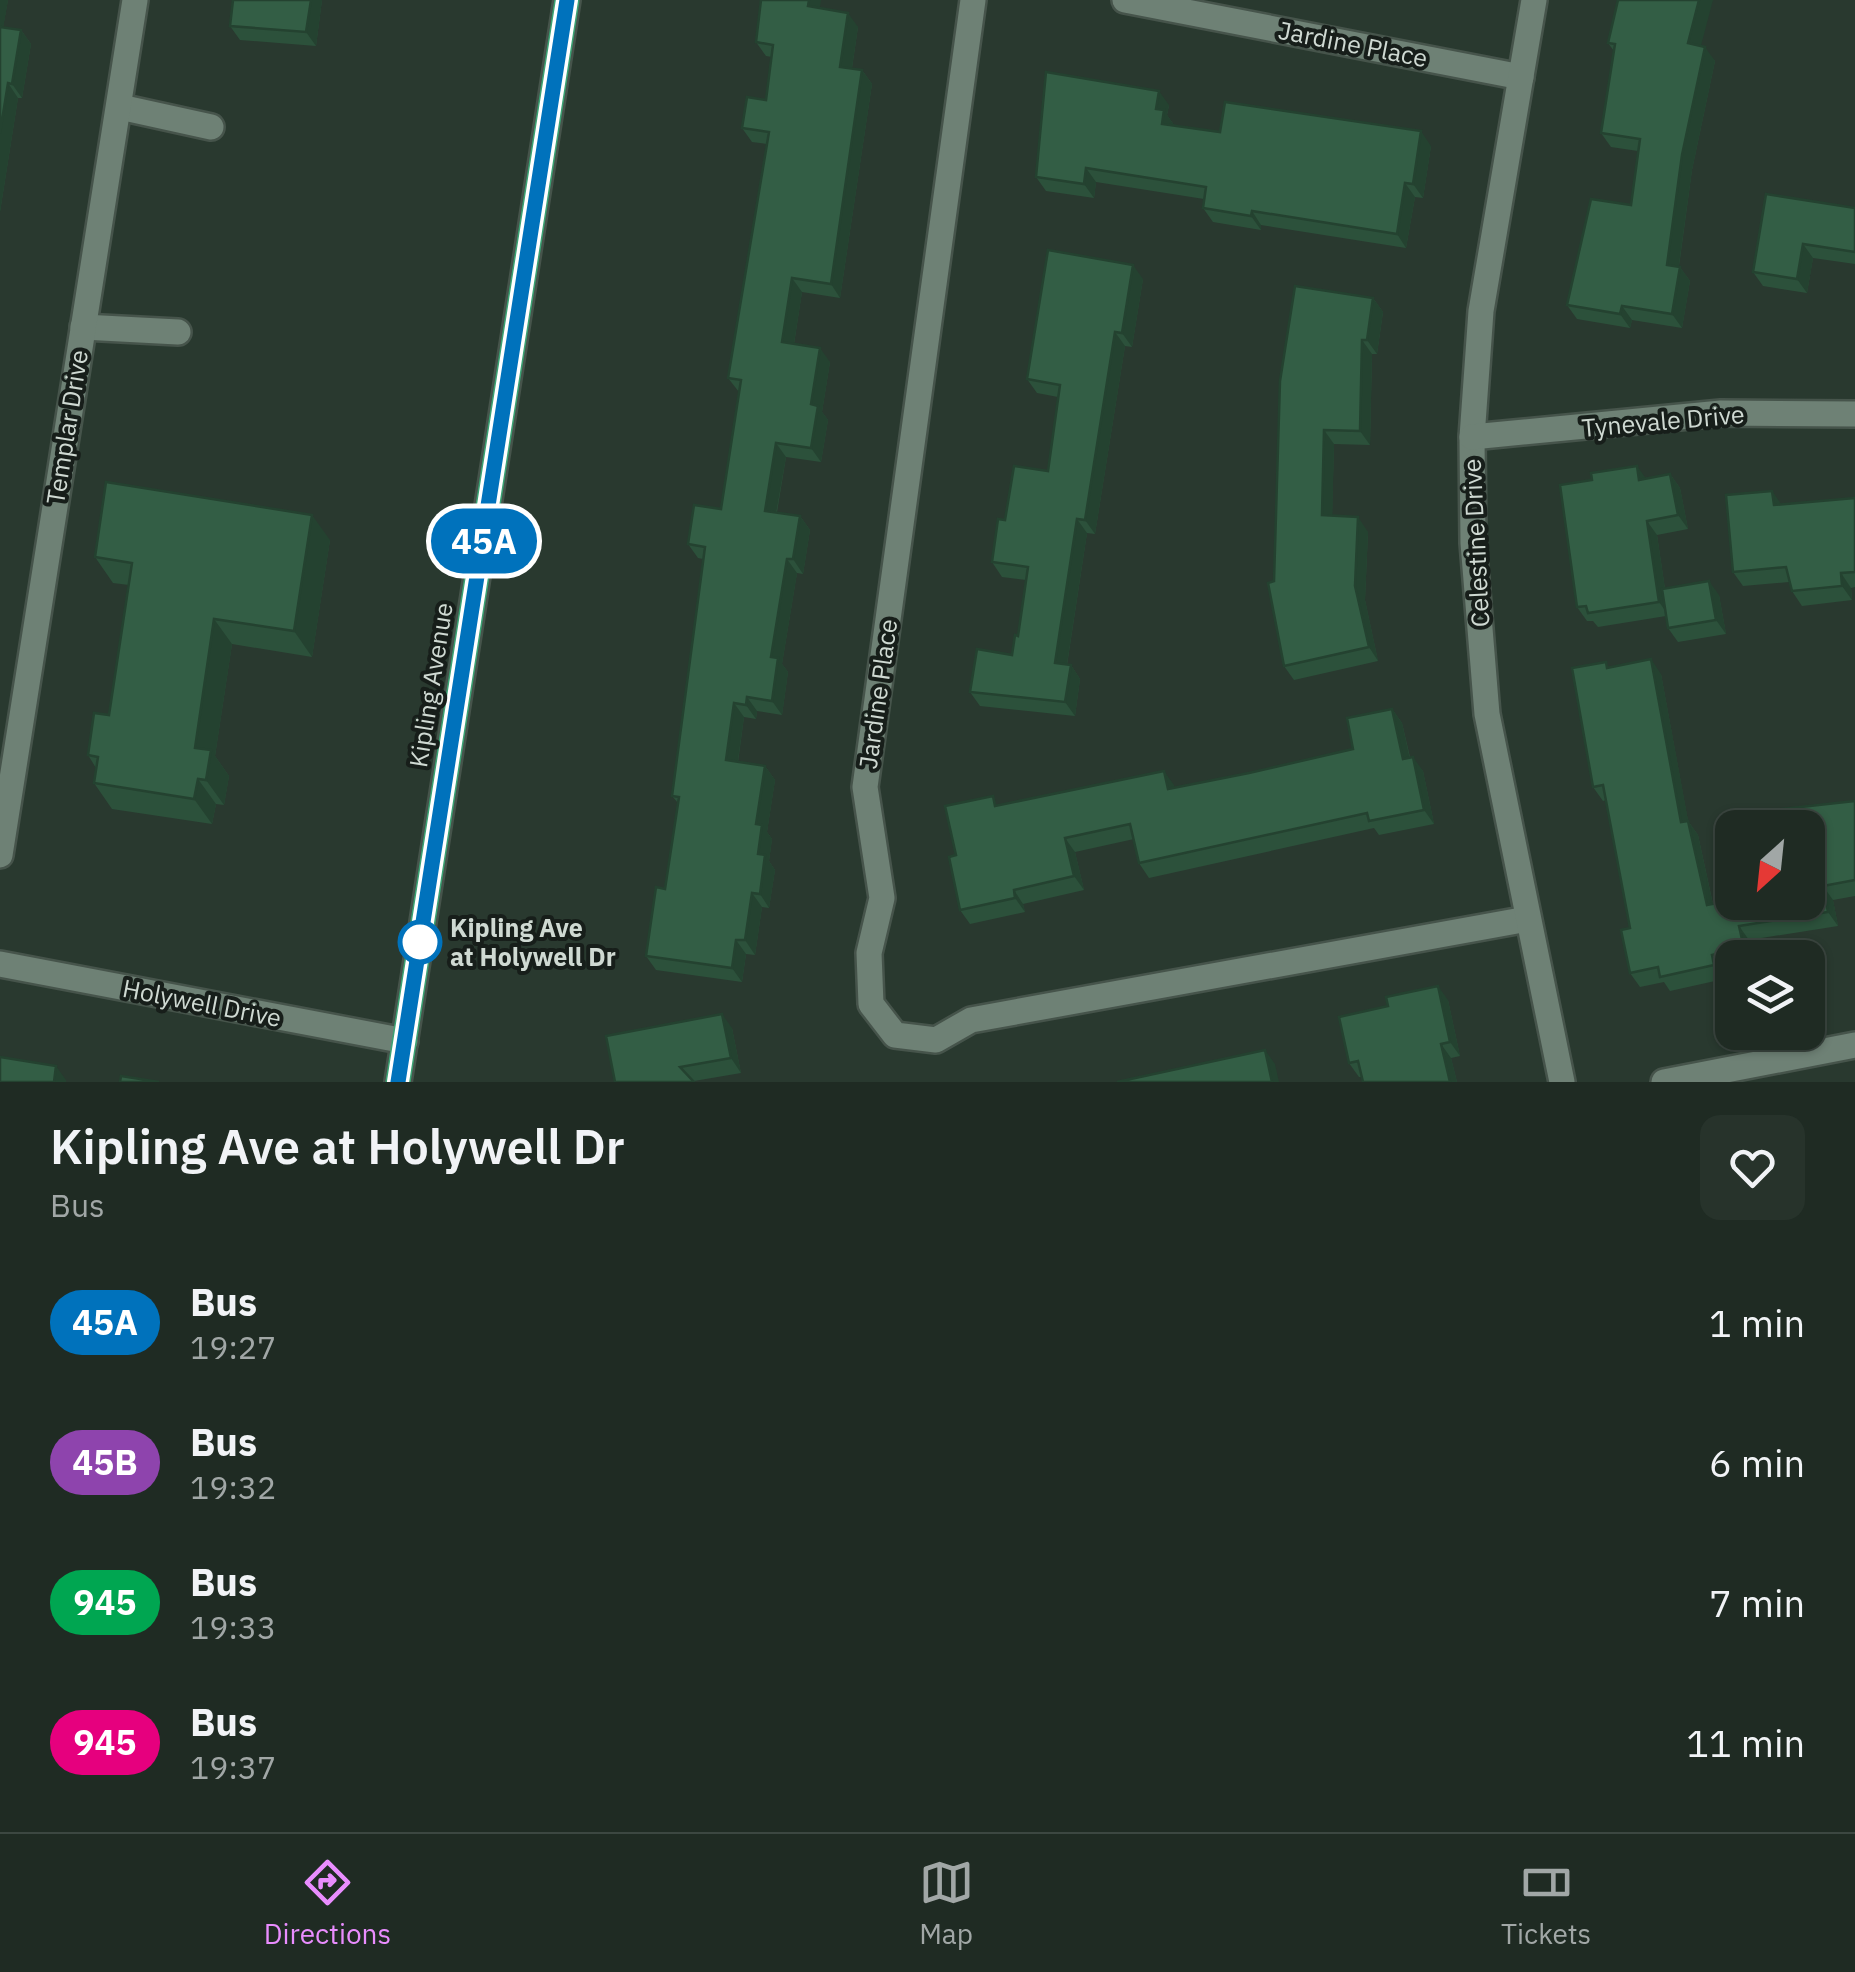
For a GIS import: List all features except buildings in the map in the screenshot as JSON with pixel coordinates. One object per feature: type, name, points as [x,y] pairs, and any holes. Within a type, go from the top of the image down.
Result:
[{"type":"main road","name":"Kipling Avenue","points":[[398,1082],[567,0]]},
{"type":"street","name":"Templar Drive","points":[[0,855],[135,0]]},
{"type":"street","name":"Jardine Place","points":[[973,0],[865,786],[882,898],[869,953],[871,1004],[895,1035],[936,1040],[971,1020],[1527,920]]},
{"type":"street","name":"Jardine Place","points":[[1125,0],[1521,77]]},
{"type":"street","name":"Celestine Drive","points":[[1534,0],[1481,311],[1472,437],[1473,543],[1486,714],[1562,1082]]},
{"type":"street","points":[[120,107],[211,127]]},
{"type":"street","points":[[83,327],[178,332]]},
{"type":"street","name":"Tynevale Drive","points":[[1472,437],[1721,413],[1855,414]]},
{"type":"street","name":"Holywell Drive","points":[[0,964],[405,1041]]},
{"type":"street","points":[[1664,1082],[1855,1044]]},
{"type":"bus line","name":"45A","points":[[398,1082],[567,0]]},
{"type":"place","name":"Kipling Ave at Holywell Dr","points":[[420,942]]}]
